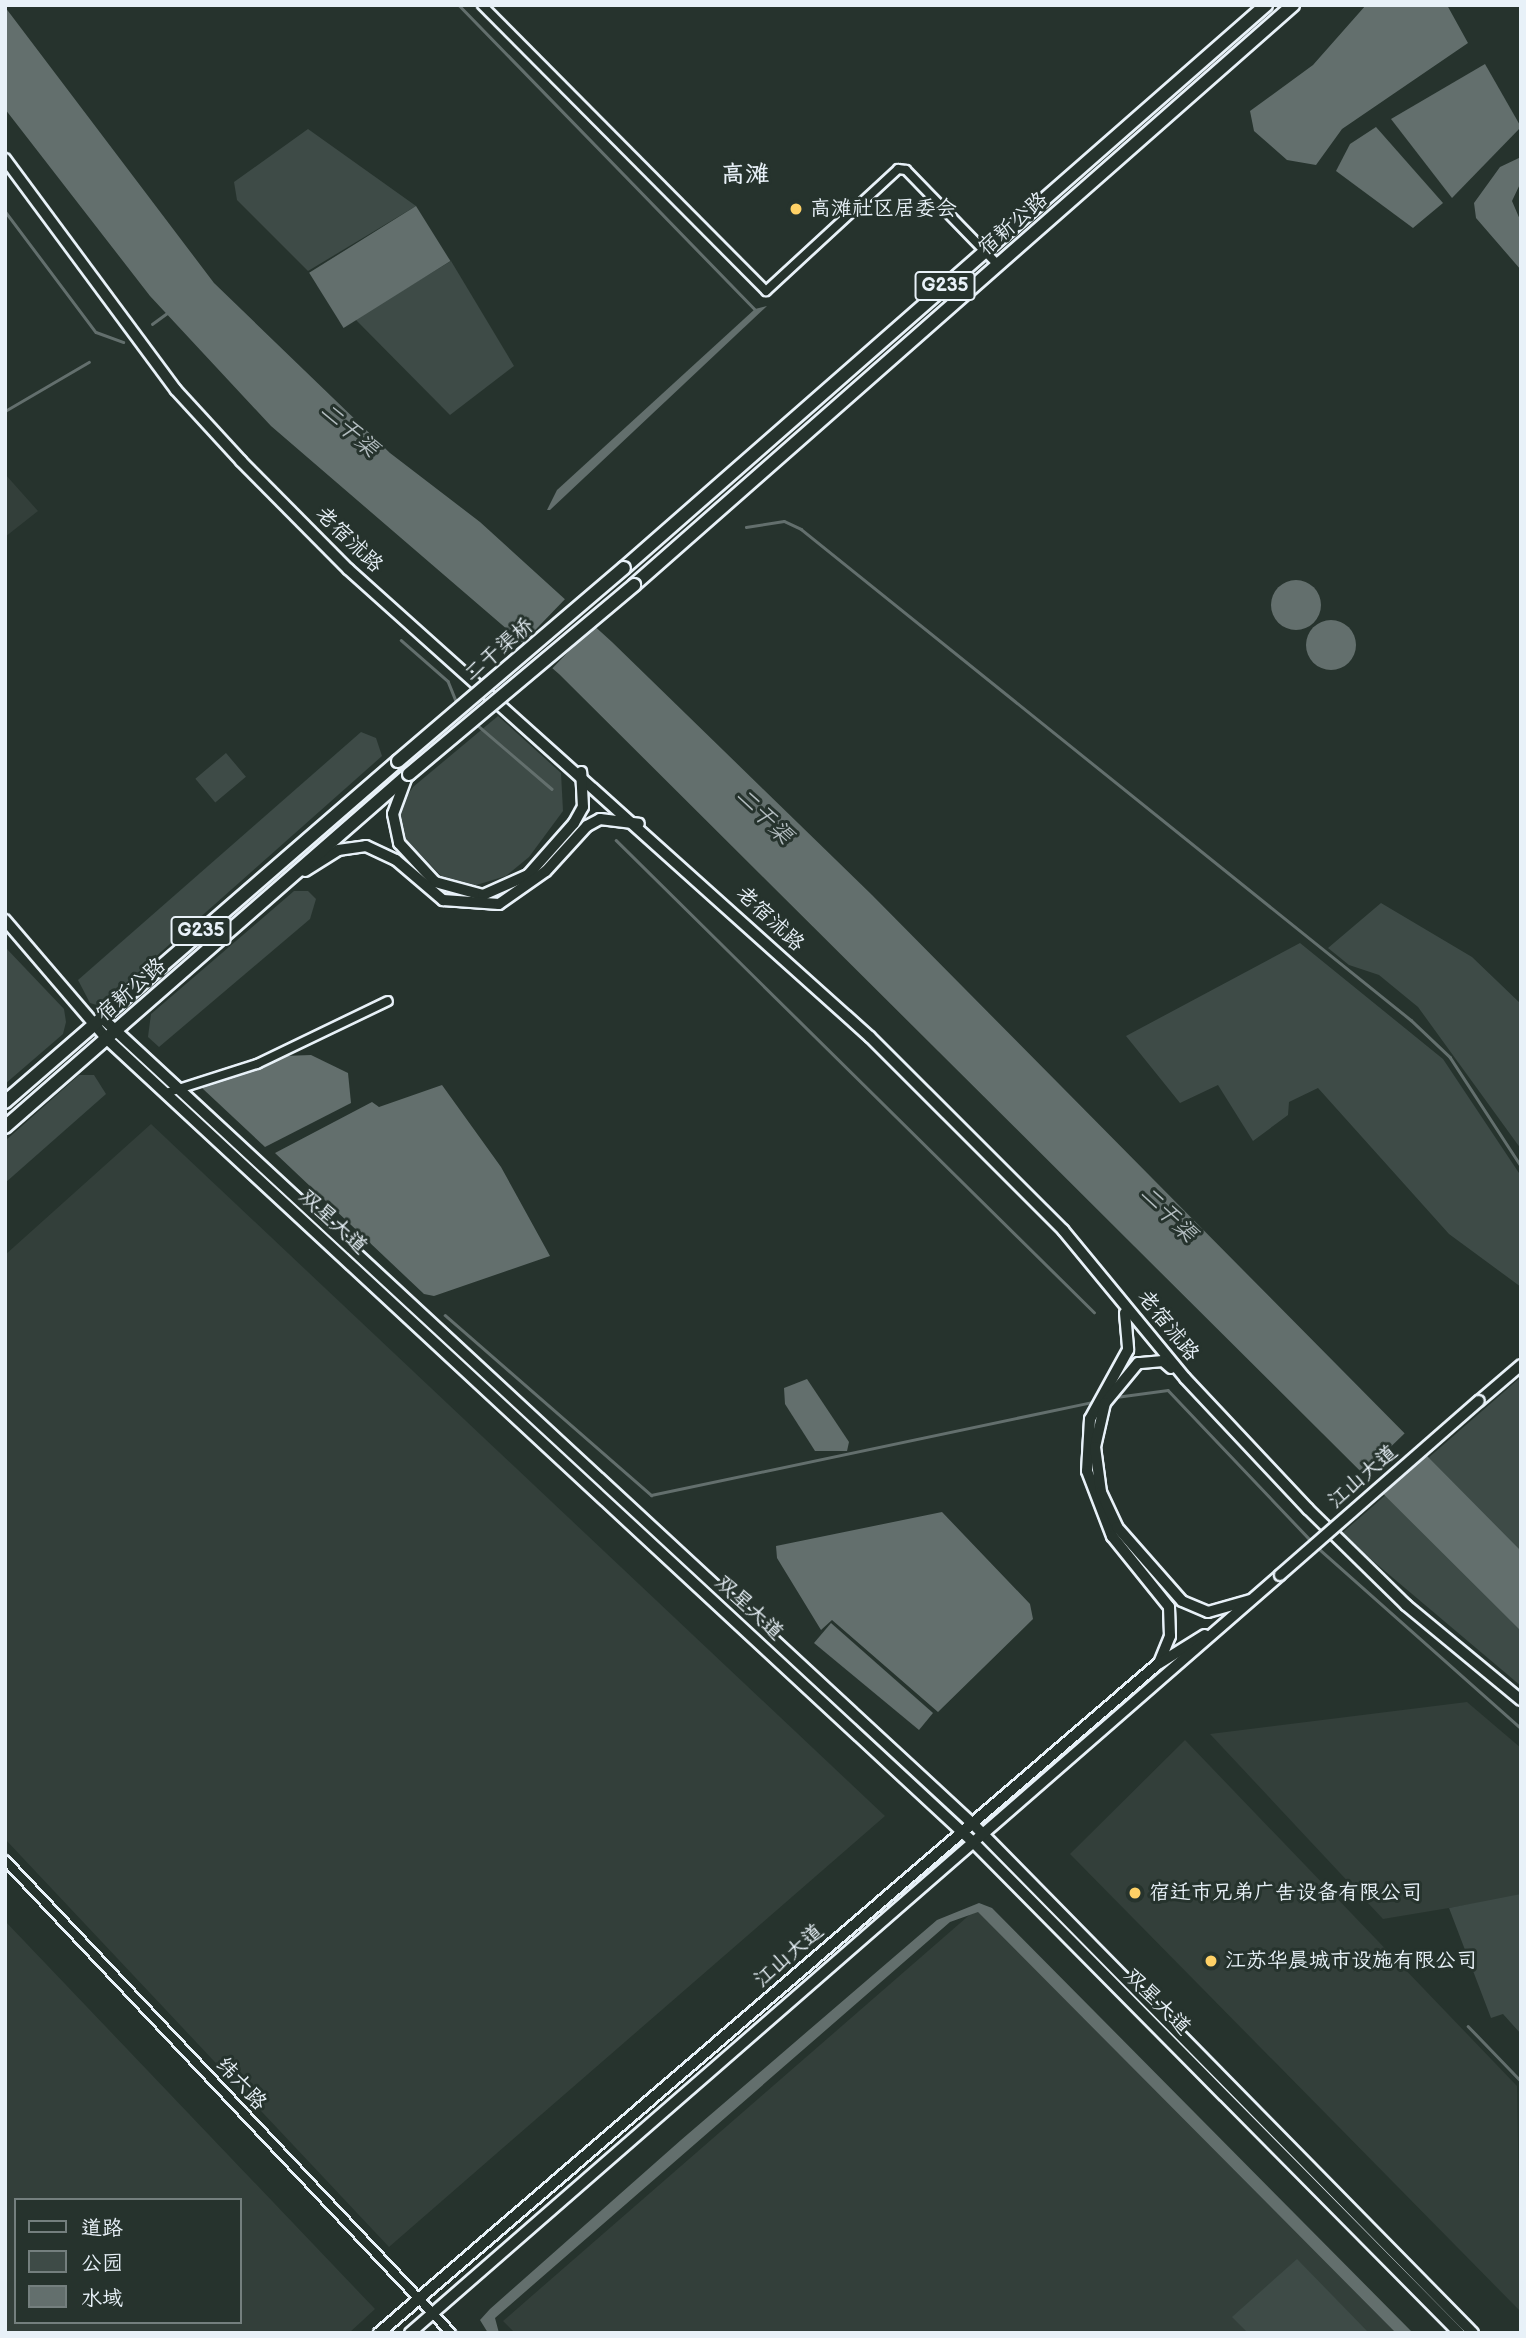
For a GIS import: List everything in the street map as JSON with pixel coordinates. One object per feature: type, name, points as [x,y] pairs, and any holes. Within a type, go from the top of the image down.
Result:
[{"type":"highway","name":"宿新公路","points":[[624,568],[1266,5]]},
{"type":"highway","name":"宿新公路","points":[[634,585],[1293,5]]},
{"type":"highway","name":"二干渠桥","points":[[398,761],[624,568]]},
{"type":"highway","name":"二干渠桥","points":[[408,775],[634,585]]},
{"type":"highway","name":"宿新公路","points":[[5,1102],[398,761]]},
{"type":"highway","name":"宿新公路","points":[[5,1127],[408,775]]},
{"type":"main road","name":"老宿沭路","points":[[5,159],[168,379],[241,461],[348,569],[640,824],[870,1037],[1026,1191],[1108,1283],[1185,1378],[1406,1605],[1521,1699]]},
{"type":"main road","points":[[408,775],[393,814],[399,843],[435,882],[483,895],[528,876],[574,823],[583,807],[581,772]]},
{"type":"main road","points":[[288,881],[338,850],[366,846],[396,860],[443,900],[499,904],[546,871],[587,826],[600,820],[640,824]]},
{"type":"main road","points":[[1108,1283],[1131,1334],[1090,1419],[1087,1471],[1112,1536],[1169,1607],[1170,1636],[1158,1664]]},
{"type":"main road","points":[[1137,1321],[1125,1371],[1097,1422],[1095,1447],[1101,1492],[1117,1527],[1194,1609],[1221,1610],[1256,1598]]},
{"type":"main road","points":[[1125,1371],[1163,1361],[1185,1378]]},
{"type":"main road","name":"江山大道","points":[[410,2333],[1233,1619],[1521,1365]]},
{"type":"main road","name":"江山大道","points":[[379,2333],[974,1825],[1158,1664],[1233,1619]]},
{"type":"street","points":[[482,5],[766,291],[898,169],[906,170],[997,264]]},
{"type":"street","name":"双星大道","points":[[5,920],[109,1035],[974,1825],[1473,2333]]},
{"type":"street","points":[[171,1091],[257,1063],[388,1001]]},
{"type":"street","name":"双星大道","points":[[171,1091],[974,1843],[1458,2333]]},
{"type":"street","name":"纬六路","points":[[5,1860],[451,2333]]},
{"type":"shaded area","points":[[5,474],[38,511],[5,537]]},
{"type":"shaded area","points":[[151,1124],[885,1816],[389,2247],[5,1839],[5,1255]]},
{"type":"shaded area","points":[[1467,1702],[1521,1748],[1521,1896],[1383,1919],[1210,1734]]},
{"type":"shaded area","points":[[1185,1740],[1517,2086],[1521,2312],[1070,1854]]},
{"type":"shaded area","points":[[982,1904],[1400,2333],[515,2333],[503,2321]]},
{"type":"shaded area","points":[[5,1921],[375,2309],[349,2333],[5,2333]]},
{"type":"green space","points":[[308,129],[416,206],[308,271],[237,200],[234,182]]},
{"type":"green space","points":[[451,261],[514,366],[450,415],[355,319]]},
{"type":"green space","points":[[498,716],[561,773],[563,811],[529,857],[506,876],[473,886],[447,882],[403,836],[400,807],[413,787]]},
{"type":"green space","points":[[361,732],[376,738],[382,756],[100,1006],[90,1003],[78,980]]},
{"type":"green space","points":[[226,753],[246,777],[215,802],[195,779]]},
{"type":"green space","points":[[294,891],[308,891],[316,899],[310,919],[159,1047],[148,1037],[151,1014]]},
{"type":"green space","points":[[1381,903],[1472,957],[1521,1004],[1521,1149],[1418,1007],[1379,975],[1349,965],[1328,948]]},
{"type":"green space","points":[[1300,943],[1443,1059],[1521,1176],[1521,1287],[1449,1234],[1318,1088],[1289,1102],[1288,1115],[1253,1141],[1218,1085],[1180,1103],[1126,1036]]},
{"type":"green space","points":[[5,947],[64,1009],[66,1022],[63,1034],[5,1084]]},
{"type":"green space","points":[[79,1075],[94,1075],[106,1094],[5,1183],[5,1141]]},
{"type":"green space","points":[[1521,1377],[1521,1686],[1341,1534]]},
{"type":"green space","points":[[1521,1894],[1521,2034],[1503,2014],[1491,2018],[1449,1908]]},
{"type":"green space","points":[[1297,2259],[1369,2333],[1248,2333],[1232,2317]]},
{"type":"water","points":[[1366,5],[1447,5],[1468,43],[1342,129],[1316,165],[1287,160],[1254,131],[1250,111],[1313,65]]},
{"type":"water","name":"二干渠","points":[[5,7],[214,283],[390,453],[480,522],[612,642],[872,895],[1521,1551],[1521,1631],[559,674],[271,426],[150,296],[5,109]]},
{"type":"water","points":[[1485,64],[1521,127],[1452,198],[1391,119]]},
{"type":"water","points":[[1376,127],[1443,203],[1413,228],[1336,171],[1350,144]]},
{"type":"water","points":[[1521,157],[1521,182],[1512,201],[1521,222],[1521,270],[1476,218],[1474,203],[1500,167]]},
{"type":"water","points":[[416,206],[450,261],[344,328],[309,273]]},
{"type":"water","points":[[767,306],[547,510],[557,490],[755,309]]},
{"type":"water","points":[[1296,580],[1314,587],[1321,605],[1314,623],[1296,630],[1278,623],[1271,605],[1278,587]]},
{"type":"water","points":[[1331,620],[1349,627],[1356,645],[1349,663],[1331,670],[1313,663],[1306,645],[1313,627]]},
{"type":"water","points":[[311,1055],[348,1073],[351,1103],[265,1147],[202,1088],[283,1056]]},
{"type":"water","points":[[442,1085],[501,1167],[550,1256],[434,1296],[424,1294],[275,1153],[372,1102],[379,1107]]},
{"type":"water","points":[[807,1379],[849,1442],[847,1451],[815,1451],[785,1404],[784,1388]]},
{"type":"water","points":[[942,1512],[1030,1604],[1033,1619],[938,1712],[832,1620],[821,1630],[777,1558],[776,1546]]},
{"type":"water","points":[[831,1623],[933,1713],[919,1730],[814,1643]]},
{"type":"water","points":[[979,1903],[992,1908],[1413,2333],[1396,2333],[978,1912],[950,1922],[495,2318],[499,2333],[488,2333],[480,2320],[490,2309],[681,2140],[937,1920]]},
{"type":"pier","points":[[568,596],[596,623],[550,671],[521,644]]},
{"type":"pier","points":[[1405,1433],[1425,1454],[1381,1497],[1360,1476]]},
{"type":"waterway","points":[[459,5],[755,309]]},
{"type":"waterway","points":[[5,211],[96,332],[123,342]]},
{"type":"waterway","points":[[152,324],[167,313]]},
{"type":"waterway","points":[[5,411],[89,362]]},
{"type":"waterway","points":[[746,527],[784,521],[801,529],[1411,1020],[1450,1057],[1521,1166]]},
{"type":"waterway","points":[[401,640],[448,681],[458,706]]},
{"type":"waterway","points":[[475,723],[552,789]]},
{"type":"waterway","points":[[616,840],[1094,1312]]},
{"type":"waterway","points":[[445,1315],[651,1495],[1091,1402]]},
{"type":"waterway","points":[[1116,1397],[1168,1390],[1312,1542]]},
{"type":"waterway","points":[[1317,1547],[1521,1728]]},
{"type":"waterway","points":[[1468,2026],[1521,2081]]},
{"type":"place","name":"高滩社区居委会","points":[[796,209]]},
{"type":"place","name":"宿迁市兄弟广告设备有限公司","points":[[1135,1893]]},
{"type":"place","name":"江苏华晨城市设施有限公司","points":[[1211,1961]]},
{"type":"district","name":"高滩","points":[[745,175]]}]
